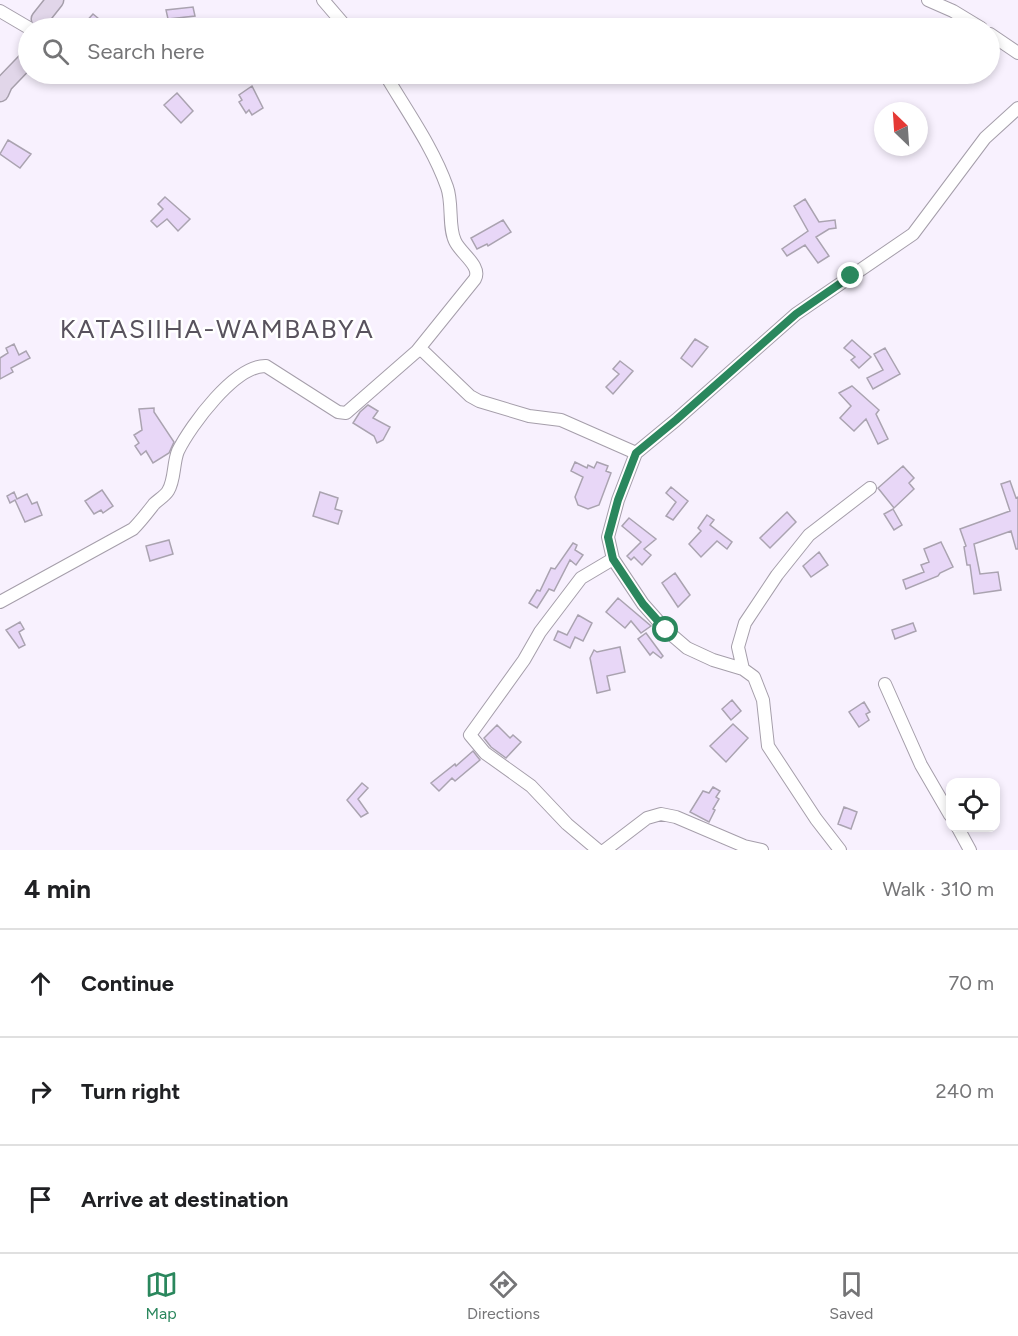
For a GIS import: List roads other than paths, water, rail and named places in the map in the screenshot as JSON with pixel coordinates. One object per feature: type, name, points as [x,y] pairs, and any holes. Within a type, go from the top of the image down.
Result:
[{"type":"street","points":[[41,18],[55,0]]},
{"type":"street","points":[[323,0],[338,18]]},
{"type":"street","points":[[928,0],[965,18]]},
{"type":"street","points":[[0,11],[18,22]]},
{"type":"street","points":[[1000,41],[1018,53]]},
{"type":"street","points":[[0,93],[4,84],[18,69]]},
{"type":"street","points":[[0,602],[133,529],[168,491],[177,452],[199,416],[224,389],[250,370],[266,366],[338,412],[346,413],[417,351],[477,274],[476,268],[462,254],[453,239],[447,186],[391,84]]},
{"type":"street","points":[[840,850],[816,819],[768,746],[763,700],[754,677],[743,669],[713,660],[687,648],[666,630],[643,604],[613,559],[608,537],[618,500],[636,453],[796,314],[913,234],[985,138],[1018,108]]},
{"type":"street","points":[[417,351],[422,350],[470,396],[479,401],[529,416],[561,420],[636,453]]},
{"type":"street","points":[[743,669],[738,646],[745,623],[777,575],[809,535],[870,488]]},
{"type":"street","points":[[598,850],[567,824],[531,786],[485,753],[470,735],[524,660],[540,632],[581,578],[613,559]]},
{"type":"street","points":[[885,684],[921,765],[946,807]]},
{"type":"street","points":[[605,850],[647,818],[661,814],[676,817],[744,846],[762,850]]},
{"type":"street","points":[[959,832],[970,850]]},
{"type":"district","name":"KATASIIHA-WAMBABYA","points":[[217,329]]}]
